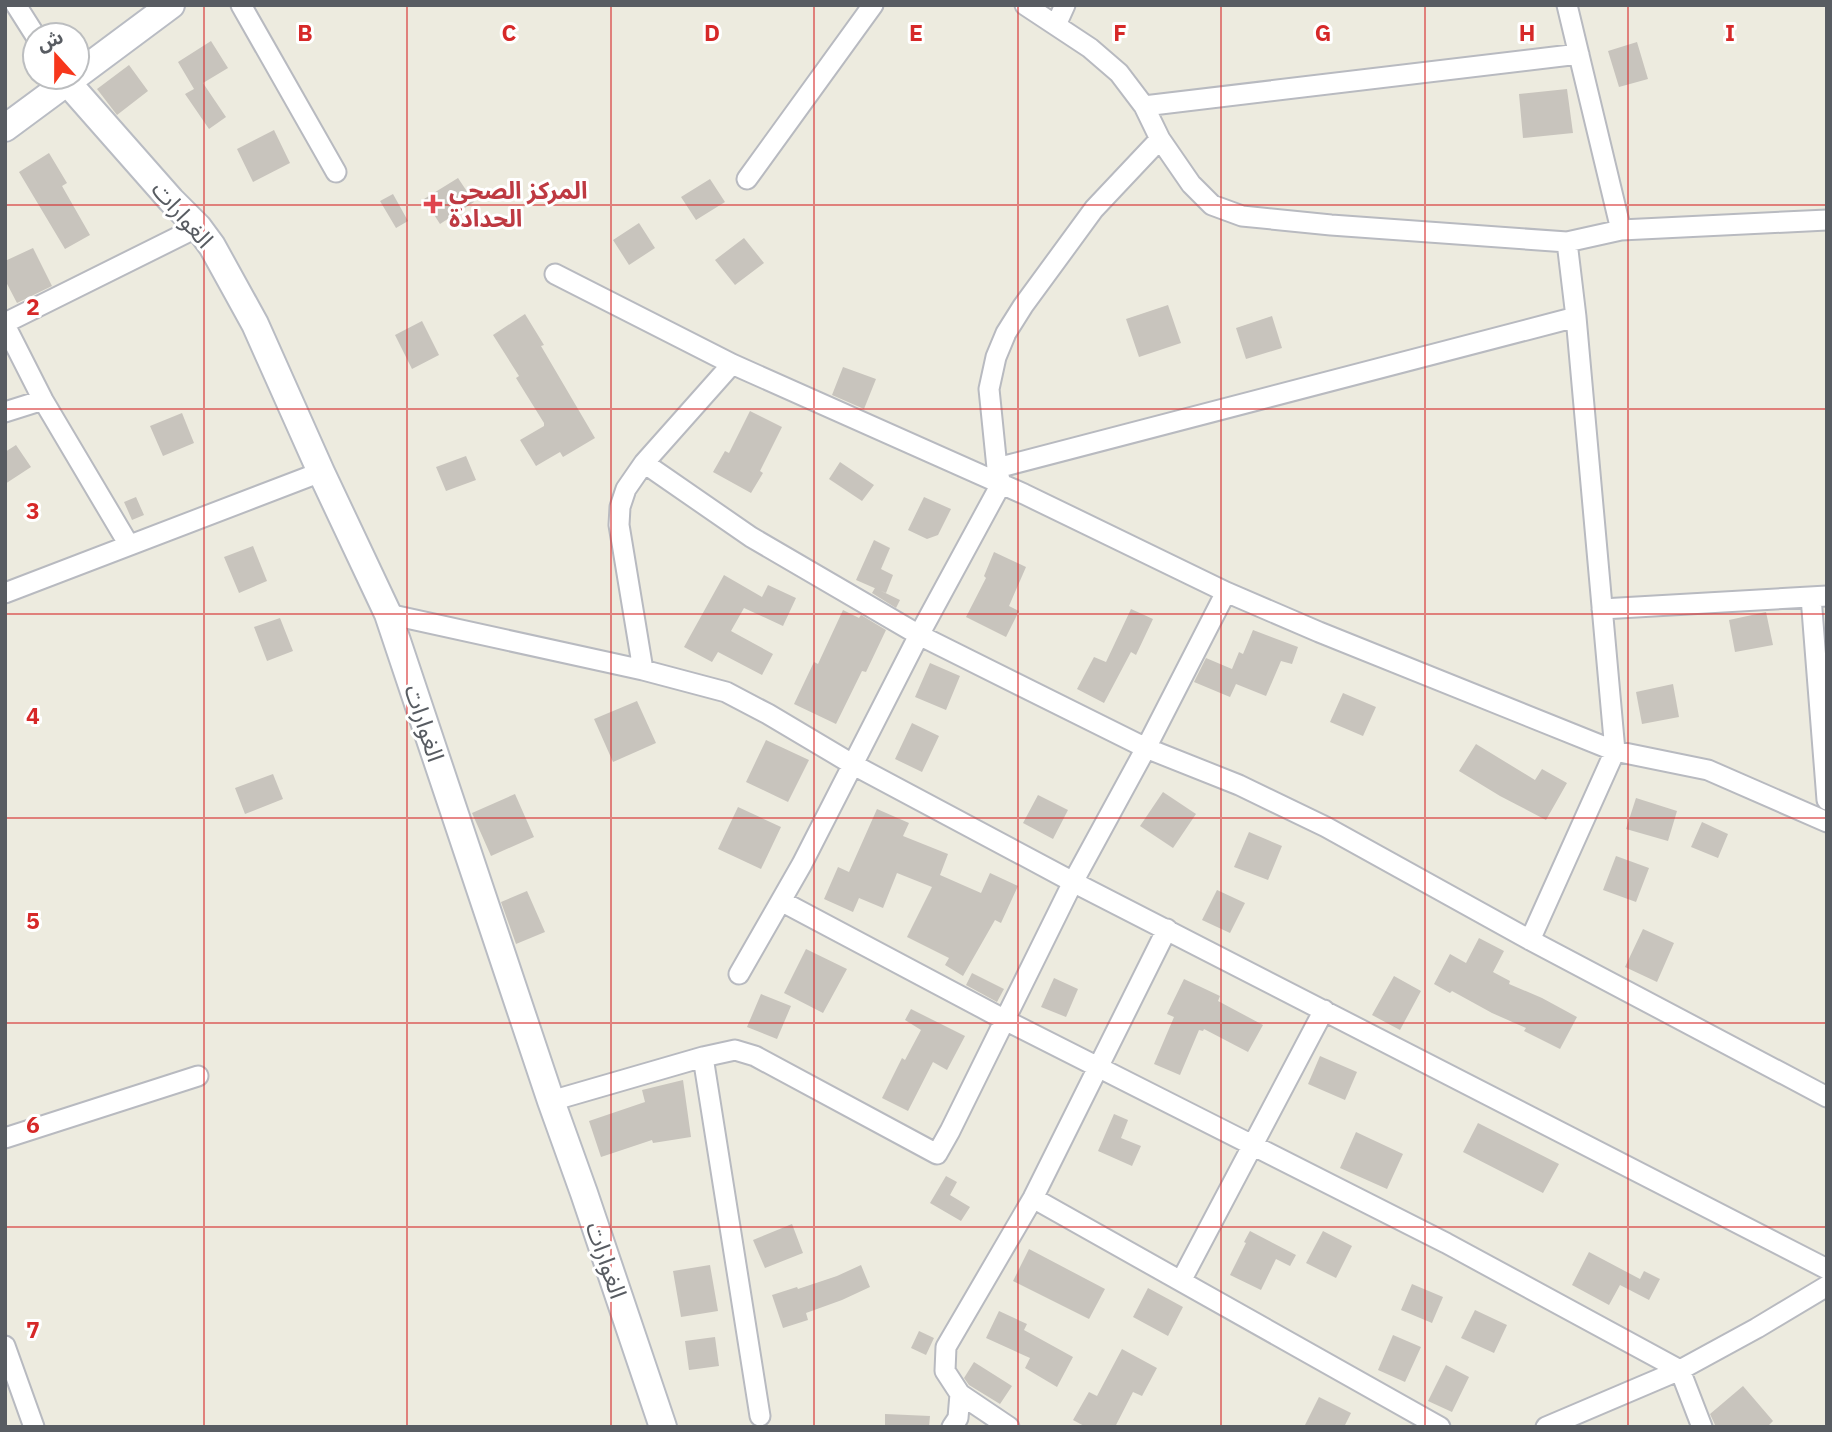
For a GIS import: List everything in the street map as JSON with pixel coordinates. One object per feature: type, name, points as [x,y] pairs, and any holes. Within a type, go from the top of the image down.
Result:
[{"type":"street","points":[[16,5],[27,21]]},
{"type":"street","points":[[91,63],[171,5]]},
{"type":"street","points":[[242,5],[336,172]]},
{"type":"street","points":[[747,179],[873,5]]},
{"type":"street","points":[[1025,5],[1090,48],[1119,73],[1144,106],[1160,139],[1191,184],[1212,205],[1242,216],[1567,242],[1620,230],[1827,220]]},
{"type":"street","points":[[1056,25],[1065,5]]},
{"type":"street","points":[[1567,5],[1620,230]]},
{"type":"street","points":[[1144,106],[1579,54]]},
{"type":"street","points":[[5,128],[53,91]]},
{"type":"street","name":"الغوارات","points":[[81,91],[212,246],[255,324],[388,614],[663,1427]]},
{"type":"street","points":[[739,974],[802,864],[999,476],[989,389],[996,357],[1006,333],[1094,209],[1160,139]]},
{"type":"street","points":[[129,545],[43,400],[5,324],[198,227]]},
{"type":"street","points":[[1530,940],[1615,751],[1567,242]]},
{"type":"street","points":[[555,274],[732,364],[999,476],[1226,592],[1318,632],[1615,751],[1708,770],[1827,822]]},
{"type":"street","points":[[999,476],[1576,317]]},
{"type":"street","points":[[643,670],[619,525],[620,507],[626,489],[644,463],[732,364]]},
{"type":"street","points":[[5,412],[43,400]]},
{"type":"street","points":[[644,463],[751,537],[919,635],[1146,748],[1239,785],[1326,827],[1530,940],[1827,1097]]},
{"type":"street","points":[[5,593],[321,472]]},
{"type":"street","points":[[551,1101],[735,1051],[755,1056],[937,1154],[1073,882],[1226,592]]},
{"type":"street","points":[[1602,609],[1819,597],[1827,800]]},
{"type":"street","points":[[388,614],[643,670],[726,692],[768,713],[852,764],[1073,882],[1827,1269]]},
{"type":"street","points":[[781,901],[1005,1020],[1447,1243],[1680,1370],[1702,1427]]},
{"type":"street","points":[[1009,1427],[960,1394],[945,1371],[946,1347],[1033,1198],[1167,929]]},
{"type":"street","points":[[1181,1282],[1324,1010]]},
{"type":"street","points":[[703,1058],[760,1416]]},
{"type":"street","points":[[5,1138],[198,1076]]},
{"type":"street","points":[[1033,1198],[1440,1427]]},
{"type":"street","points":[[1546,1427],[1680,1370],[1758,1328],[1827,1286]]},
{"type":"street","points":[[5,1346],[34,1427]]},
{"type":"street","points":[[952,1427],[958,1418],[960,1394]]},
{"type":"building","points":[[211,41],[228,68],[203,83],[226,117],[209,129],[185,94],[194,89],[178,62]]},
{"type":"building","points":[[1637,42],[1648,79],[1619,87],[1608,51]]},
{"type":"building","points":[[129,65],[148,91],[117,115],[97,89]]},
{"type":"building","points":[[1567,89],[1573,133],[1523,138],[1519,94]]},
{"type":"building","points":[[274,130],[290,163],[253,182],[237,149]]},
{"type":"building","points":[[49,153],[67,183],[62,186],[90,235],[65,249],[19,172]]},
{"type":"building","points":[[458,178],[474,202],[440,224],[424,199]]},
{"type":"building","points":[[710,179],[725,202],[696,220],[681,197]]},
{"type":"building","points":[[393,194],[408,221],[396,228],[380,201]]},
{"type":"building","points":[[639,223],[655,248],[629,265],[613,240]]},
{"type":"building","points":[[744,238],[764,263],[735,285],[715,260]]},
{"type":"building","points":[[33,248],[52,286],[17,303],[5,280],[5,261]]},
{"type":"building","points":[[1168,305],[1181,343],[1139,357],[1126,319]]},
{"type":"building","points":[[525,314],[595,438],[563,457],[560,452],[536,466],[520,440],[544,426],[544,423],[493,335]]},
{"type":"building","points":[[1272,316],[1282,348],[1246,359],[1236,328]]},
{"type":"building","points":[[422,321],[439,355],[412,369],[395,335]]},
{"type":"building","points":[[843,367],[876,379],[864,409],[832,395]]},
{"type":"building","points":[[750,411],[782,427],[760,471],[763,473],[751,493],[713,472],[725,451],[729,453]]},
{"type":"building","points":[[182,413],[194,443],[163,456],[150,426]]},
{"type":"building","points":[[16,445],[31,467],[5,484],[5,452]]},
{"type":"building","points":[[466,456],[476,480],[446,491],[436,467]]},
{"type":"building","points":[[840,462],[874,485],[862,501],[829,479]]},
{"type":"building","points":[[136,497],[144,515],[132,520],[124,502]]},
{"type":"building","points":[[924,497],[951,509],[938,535],[927,539],[908,530]]},
{"type":"building","points":[[874,540],[890,548],[881,569],[893,575],[886,593],[856,580]]},
{"type":"building","points":[[253,546],[267,581],[239,593],[224,557]]},
{"type":"building","points":[[994,552],[1026,567],[1009,606],[1019,611],[1006,637],[966,617],[986,578],[984,576]]},
{"type":"building","points":[[724,575],[762,597],[768,585],[796,598],[783,626],[744,608],[731,631],[773,654],[762,675],[718,652],[712,662],[684,647]]},
{"type":"building","points":[[875,588],[900,600],[896,608],[872,593]]},
{"type":"building","points":[[1131,609],[1153,619],[1136,655],[1131,652],[1104,703],[1077,689],[1094,657],[1106,662]]},
{"type":"building","points":[[843,610],[859,618],[861,615],[886,630],[836,724],[794,704],[814,662],[818,664]]},
{"type":"building","points":[[1766,612],[1773,645],[1735,652],[1729,620]]},
{"type":"building","points":[[280,618],[293,651],[267,661],[254,627]]},
{"type":"building","points":[[1253,630],[1298,647],[1292,664],[1281,661],[1266,696],[1236,684],[1230,697],[1194,682],[1206,658],[1232,669],[1239,652],[1243,654]]},
{"type":"building","points":[[930,663],[960,676],[946,710],[915,697]]},
{"type":"building","points":[[1673,684],[1679,717],[1642,724],[1636,692]]},
{"type":"building","points":[[1343,693],[1376,707],[1363,736],[1330,722]]},
{"type":"building","points":[[637,701],[656,743],[613,762],[594,719]]},
{"type":"building","points":[[912,723],[939,736],[922,772],[895,759]]},
{"type":"building","points":[[766,740],[809,760],[788,802],[746,782]]},
{"type":"building","points":[[1476,744],[1535,780],[1542,769],[1567,783],[1546,820],[1459,771]]},
{"type":"building","points":[[273,774],[283,799],[245,814],[235,788]]},
{"type":"building","points":[[1163,792],[1196,814],[1173,848],[1140,826]]},
{"type":"building","points":[[515,794],[534,837],[491,856],[472,813]]},
{"type":"building","points":[[1038,795],[1068,810],[1053,839],[1023,823]]},
{"type":"building","points":[[1636,798],[1677,811],[1668,841],[1626,829]]},
{"type":"building","points":[[738,807],[781,827],[761,869],[718,849]]},
{"type":"building","points":[[877,809],[909,823],[903,836],[948,854],[940,875],[981,893],[990,873],[1018,886],[1001,923],[995,920],[963,976],[945,965],[949,958],[907,937],[932,887],[897,873],[883,908],[859,898],[853,912],[824,899],[838,867],[849,872]]},
{"type":"building","points":[[1702,822],[1728,834],[1718,858],[1691,847]]},
{"type":"building","points":[[1249,832],[1282,846],[1268,880],[1234,867]]},
{"type":"building","points":[[1616,856],[1649,868],[1636,902],[1603,890]]},
{"type":"building","points":[[1217,890],[1245,903],[1230,933],[1202,920]]},
{"type":"building","points":[[527,891],[545,932],[516,944],[501,902]]},
{"type":"building","points":[[1643,929],[1674,943],[1657,982],[1625,967]]},
{"type":"building","points":[[1479,938],[1504,951],[1493,972],[1510,981],[1509,984],[1577,1017],[1560,1049],[1524,1031],[1526,1028],[1434,984],[1450,954],[1466,963]]},
{"type":"building","points":[[806,949],[847,969],[823,1013],[784,993]]},
{"type":"building","points":[[972,973],[1004,989],[997,1002],[966,985]]},
{"type":"building","points":[[1394,976],[1421,991],[1400,1030],[1372,1015]]},
{"type":"building","points":[[1054,978],[1078,989],[1066,1017],[1041,1007]]},
{"type":"building","points":[[1184,979],[1220,996],[1218,1001],[1263,1025],[1248,1052],[1204,1029],[1199,1030],[1180,1075],[1154,1064],[1174,1017],[1167,1014]]},
{"type":"building","points":[[761,994],[791,1006],[777,1039],[747,1027]]},
{"type":"building","points":[[911,1009],[965,1036],[947,1070],[933,1062],[908,1111],[882,1098],[902,1058],[905,1060],[921,1030],[905,1020]]},
{"type":"building","points":[[1320,1056],[1357,1072],[1345,1100],[1308,1084]]},
{"type":"building","points":[[683,1080],[691,1137],[653,1143],[652,1140],[601,1157],[589,1121],[645,1102],[642,1090]]},
{"type":"building","points":[[1114,1114],[1128,1120],[1121,1138],[1141,1146],[1132,1166],[1098,1151]]},
{"type":"building","points":[[1478,1123],[1559,1164],[1543,1193],[1463,1152]]},
{"type":"building","points":[[1356,1132],[1403,1154],[1387,1189],[1340,1168]]},
{"type":"building","points":[[946,1176],[957,1182],[950,1195],[970,1207],[961,1221],[930,1203]]},
{"type":"building","points":[[792,1224],[803,1253],[765,1268],[753,1240]]},
{"type":"building","points":[[1250,1231],[1296,1255],[1290,1266],[1276,1259],[1261,1290],[1230,1275]]},
{"type":"building","points":[[1323,1231],[1352,1246],[1336,1278],[1306,1263]]},
{"type":"building","points":[[1029,1249],[1105,1289],[1089,1319],[1013,1281]]},
{"type":"building","points":[[1589,1252],[1640,1279],[1644,1271],[1660,1279],[1649,1300],[1620,1285],[1609,1305],[1572,1285]]},
{"type":"building","points":[[710,1265],[718,1311],[681,1317],[673,1271]]},
{"type":"building","points":[[861,1265],[870,1287],[806,1313],[808,1320],[783,1328],[772,1295],[837,1276]]},
{"type":"building","points":[[1412,1284],[1443,1297],[1432,1323],[1401,1310]]},
{"type":"building","points":[[1148,1288],[1183,1307],[1168,1336],[1133,1317]]},
{"type":"building","points":[[1475,1310],[1507,1325],[1494,1353],[1461,1338]]},
{"type":"building","points":[[999,1311],[1027,1324],[1024,1330],[1073,1357],[1057,1387],[1025,1368],[1030,1358],[986,1338]]},
{"type":"building","points":[[919,1331],[934,1338],[926,1355],[911,1348]]},
{"type":"building","points":[[1393,1335],[1421,1347],[1405,1382],[1378,1370]]},
{"type":"building","points":[[715,1337],[719,1366],[689,1370],[685,1341]]},
{"type":"building","points":[[1122,1349],[1157,1368],[1142,1396],[1133,1392],[1115,1427],[1086,1427],[1073,1420],[1089,1392],[1097,1396]]},
{"type":"building","points":[[974,1362],[1012,1386],[1000,1404],[969,1385],[964,1378]]},
{"type":"building","points":[[1446,1365],[1469,1377],[1452,1412],[1428,1401]]},
{"type":"building","points":[[1743,1386],[1773,1421],[1767,1427],[1716,1427],[1710,1414]]},
{"type":"building","points":[[1319,1397],[1351,1413],[1344,1427],[1304,1427]]},
{"type":"building","points":[[885,1414],[930,1416],[929,1427],[885,1427]]},
{"type":"place","name":"المركز الصحي الحدادة","points":[[433,204]]}]
